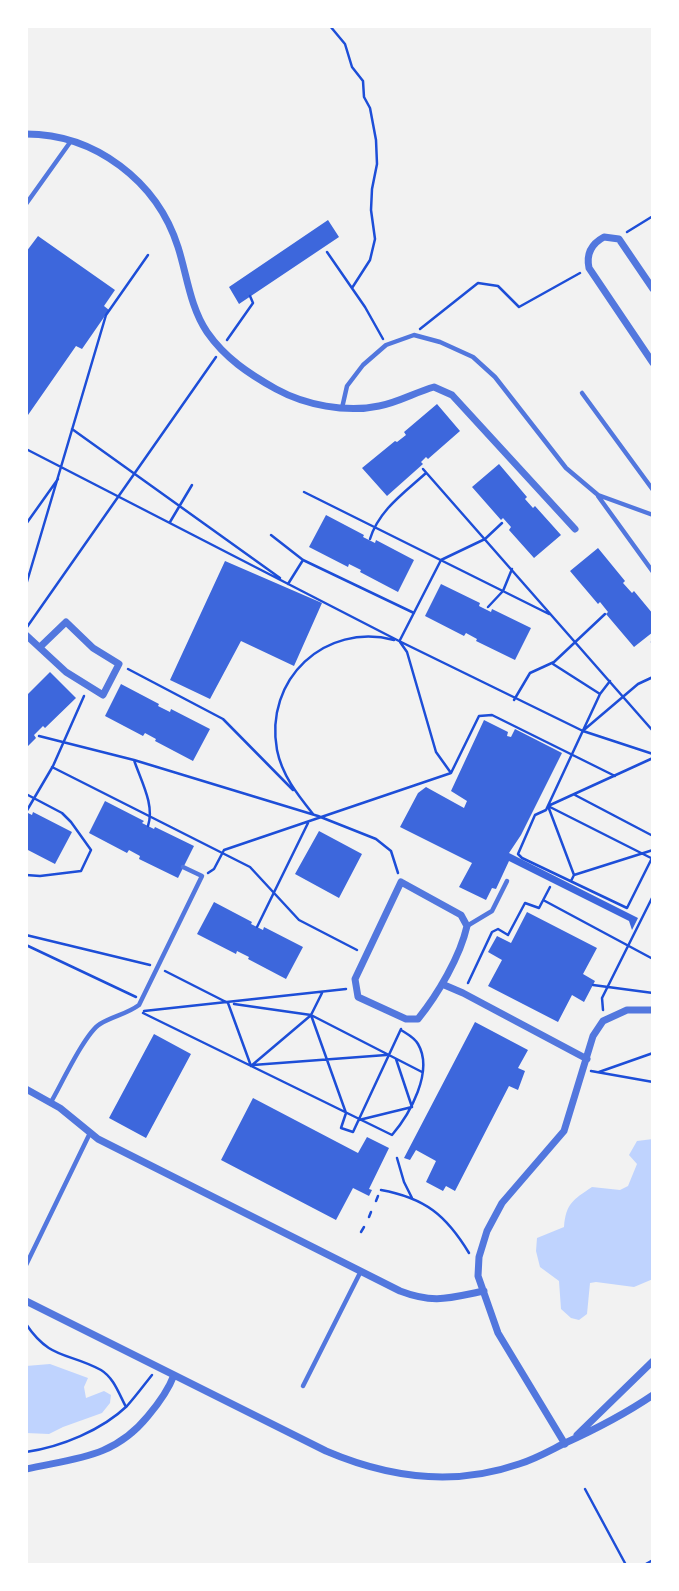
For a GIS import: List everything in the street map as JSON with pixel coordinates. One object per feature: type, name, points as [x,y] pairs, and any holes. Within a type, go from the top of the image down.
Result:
[{"type":"street","points":[[26,134],[71,140],[116,162],[154,200],[178,247],[194,306],[206,331],[233,363],[291,397],[342,409],[380,406],[434,387],[452,395],[575,529]]},
{"type":"street","points":[[653,289],[619,239],[604,237],[597,241],[587,258],[589,268],[653,363]]},
{"type":"street","points":[[26,635],[66,672],[103,695],[119,664],[93,648],[66,622],[40,647]]},
{"type":"street","points":[[401,882],[461,915],[467,926],[442,985],[418,1018],[406,1020],[358,997],[355,979],[401,882]]},
{"type":"street","points":[[442,985],[463,993],[587,1059]]},
{"type":"street","points":[[565,1444],[498,1333],[478,1276],[479,1257],[487,1231],[502,1203],[564,1131],[593,1036],[604,1021],[627,1010],[653,1010]]},
{"type":"street","points":[[26,1089],[51,1103],[99,1139],[420,1299],[433,1300],[484,1291]]},
{"type":"street","points":[[26,1301],[326,1451],[352,1462],[407,1476],[448,1479],[522,1464],[634,1408],[653,1395]]},
{"type":"street","points":[[565,1444],[653,1361]]},
{"type":"street","points":[[26,1469],[97,1453],[121,1443],[158,1405],[174,1375]]},
{"type":"lane","points":[[26,204],[71,140]]},
{"type":"lane","points":[[342,409],[347,386],[385,343],[414,335],[440,342],[473,358],[495,377],[566,468],[598,495],[653,572]]},
{"type":"lane","points":[[582,393],[653,489]]},
{"type":"lane","points":[[598,495],[653,515]]},
{"type":"lane","points":[[51,1103],[85,1042],[98,1025],[129,1012],[142,1000],[202,876],[183,867]]},
{"type":"lane","points":[[467,926],[492,911],[507,881]]},
{"type":"lane","points":[[26,1265],[91,1132]]},
{"type":"lane","points":[[303,1386],[361,1270]]},
{"type":"path","points":[[330,26],[345,44],[352,67],[363,81],[364,97],[370,108],[376,140],[377,164],[371,210],[375,239],[370,260],[352,288]]},
{"type":"path","points":[[619,239],[640,222],[653,216]]},
{"type":"path","points":[[327,252],[385,343],[393,338]]},
{"type":"path","points":[[26,585],[106,315],[148,255]]},
{"type":"path","points":[[414,333],[478,283],[498,286],[519,307],[589,268]]},
{"type":"path","points":[[26,628],[253,303],[250,296]]},
{"type":"path","points":[[72,429],[289,585]]},
{"type":"path","points":[[26,449],[515,699],[583,731],[653,756]]},
{"type":"path","points":[[370,539],[383,513],[425,471],[653,731]]},
{"type":"path","points":[[26,524],[60,477]]},
{"type":"path","points":[[170,522],[192,485]]},
{"type":"path","points":[[304,492],[552,615]]},
{"type":"path","points":[[399,641],[441,560],[485,539],[502,523]]},
{"type":"path","points":[[271,535],[303,560],[414,613]]},
{"type":"path","points":[[289,585],[303,560]]},
{"type":"path","points":[[488,607],[503,591],[512,569]]},
{"type":"path","points":[[515,699],[530,673],[551,663],[605,614]]},
{"type":"path","points":[[295,792],[284,772],[277,748],[276,724],[280,696],[298,669],[318,649],[348,638],[377,635],[399,641],[407,652],[436,752],[451,773]]},
{"type":"path","points":[[551,663],[600,694]]},
{"type":"path","points":[[119,664],[223,719],[313,814]]},
{"type":"path","points":[[583,731],[638,684],[653,677]]},
{"type":"path","points":[[548,806],[652,858],[627,908],[522,858],[518,853],[535,815],[546,810],[600,694],[610,681]]},
{"type":"path","points":[[26,812],[52,767],[88,687]]},
{"type":"path","points":[[202,876],[214,869],[223,852],[451,773],[479,716],[492,715],[615,776]]},
{"type":"path","points":[[39,736],[134,760],[313,814],[376,839],[391,851],[401,882]]},
{"type":"path","points":[[548,806],[653,756]]},
{"type":"path","points":[[134,760],[151,816],[148,826]]},
{"type":"path","points":[[52,767],[250,867],[299,920],[366,954]]},
{"type":"path","points":[[26,794],[62,814],[91,850],[81,871],[26,875]]},
{"type":"path","points":[[573,794],[653,836]]},
{"type":"path","points":[[548,806],[574,875]]},
{"type":"path","points":[[257,927],[309,821]]},
{"type":"path","points":[[570,881],[574,875],[653,850]]},
{"type":"path","points":[[463,993],[492,932],[498,929],[509,935],[525,903],[539,908],[550,887]]},
{"type":"path","points":[[604,1021],[602,998],[653,896]]},
{"type":"path","points":[[544,900],[653,959]]},
{"type":"path","points":[[26,945],[142,1000]]},
{"type":"path","points":[[593,985],[653,993]]},
{"type":"path","points":[[356,988],[141,1012],[392,1135],[412,1107],[422,1072],[418,1044],[401,1030]]},
{"type":"path","points":[[251,1066],[311,1015],[322,993]]},
{"type":"path","points":[[228,1003],[311,1015],[422,1072]]},
{"type":"path","points":[[311,1015],[346,1112],[341,1128],[353,1132],[406,1020]]},
{"type":"path","points":[[599,1072],[653,1053]]},
{"type":"path","points":[[251,1066],[389,1055]]},
{"type":"path","points":[[396,1058],[412,1107]]},
{"type":"path","points":[[584,1069],[653,1082]]},
{"type":"path","points":[[359,1120],[412,1107]]},
{"type":"path","points":[[397,1158],[412,1198]]},
{"type":"path","points":[[381,1190],[412,1198],[442,1215],[473,1261]]},
{"type":"path","points":[[376,1201],[378,1196]]},
{"type":"path","points":[[369,1217],[371,1212]]},
{"type":"path","points":[[361,1232],[363,1227]]},
{"type":"path","points":[[26,1324],[38,1341],[49,1350],[102,1371],[113,1381],[126,1407]]},
{"type":"path","points":[[26,1452],[44,1450],[102,1424],[126,1407],[159,1367]]},
{"type":"path","points":[[585,1489],[626,1565]]},
{"type":"path","points":[[644,1565],[653,1560]]},
{"type":"water","points":[[653,1139],[653,1279],[634,1287],[590,1283],[587,1314],[579,1320],[571,1318],[561,1309],[559,1281],[540,1267],[536,1251],[537,1238],[564,1227],[572,1203],[592,1187],[620,1190],[628,1186],[637,1164],[629,1155],[637,1141]]},
{"type":"water","points":[[50,1364],[88,1378],[84,1387],[86,1398],[104,1391],[111,1395],[110,1403],[102,1413],[49,1434],[26,1433],[26,1366]]},
{"type":"building","points":[[328,220],[339,237],[239,304],[229,287]]},
{"type":"building","points":[[38,236],[115,290],[104,306],[109,310],[82,349],[76,346],[28,415],[26,252]]},
{"type":"building","points":[[437,404],[460,431],[428,459],[426,457],[421,462],[423,464],[387,496],[362,468],[406,435],[404,432]]},
{"type":"building","points":[[499,464],[527,497],[525,499],[533,508],[535,506],[561,535],[534,558],[509,530],[511,527],[503,518],[501,520],[472,487]]},
{"type":"building","points":[[326,515],[364,535],[363,537],[375,543],[376,540],[414,560],[398,592],[360,572],[361,570],[349,564],[348,567],[309,547]]},
{"type":"building","points":[[598,548],[625,581],[623,583],[632,593],[634,591],[653,614],[653,632],[634,647],[606,614],[608,612],[600,602],[598,604],[570,571]]},
{"type":"building","points":[[225,561],[322,603],[294,666],[241,641],[210,699],[170,680]]},
{"type":"building","points":[[441,584],[480,603],[479,606],[491,612],[492,609],[531,628],[515,660],[476,641],[477,639],[466,633],[464,636],[425,616]]},
{"type":"building","points":[[50,672],[76,698],[34,735],[36,738],[26,748],[26,696]]},
{"type":"building","points":[[121,684],[159,704],[158,706],[170,712],[171,709],[210,729],[193,761],[145,733],[143,736],[105,716]]},
{"type":"building","points":[[484,720],[508,732],[507,736],[511,737],[515,729],[562,753],[521,835],[509,853],[638,918],[632,930],[629,921],[509,861],[496,889],[492,888],[486,900],[459,887],[472,863],[400,827],[418,793],[426,787],[464,808],[467,801],[451,791]]},
{"type":"building","points":[[105,801],[144,821],[142,823],[194,846],[178,878],[139,859],[140,856],[129,850],[127,853],[89,833]]},
{"type":"building","points":[[26,812],[32,815],[33,812],[72,832],[55,864],[26,849]]},
{"type":"building","points":[[319,831],[362,854],[339,898],[295,874]]},
{"type":"building","points":[[214,902],[252,922],[251,924],[263,930],[264,927],[303,947],[286,979],[248,959],[249,957],[237,951],[236,954],[197,934]]},
{"type":"building","points":[[527,912],[597,948],[583,974],[595,981],[584,1002],[572,995],[558,1022],[488,986],[502,960],[488,952],[497,936],[511,943]]},
{"type":"building","points":[[475,1022],[528,1050],[518,1068],[525,1071],[518,1090],[509,1086],[455,1191],[446,1186],[443,1191],[426,1182],[436,1161],[416,1150],[410,1160],[404,1158]]},
{"type":"building","points":[[154,1034],[191,1054],[146,1138],[109,1118]]},
{"type":"building","points":[[253,1098],[358,1153],[367,1137],[389,1148],[369,1189],[372,1190],[369,1196],[353,1188],[336,1220],[221,1160]]}]
